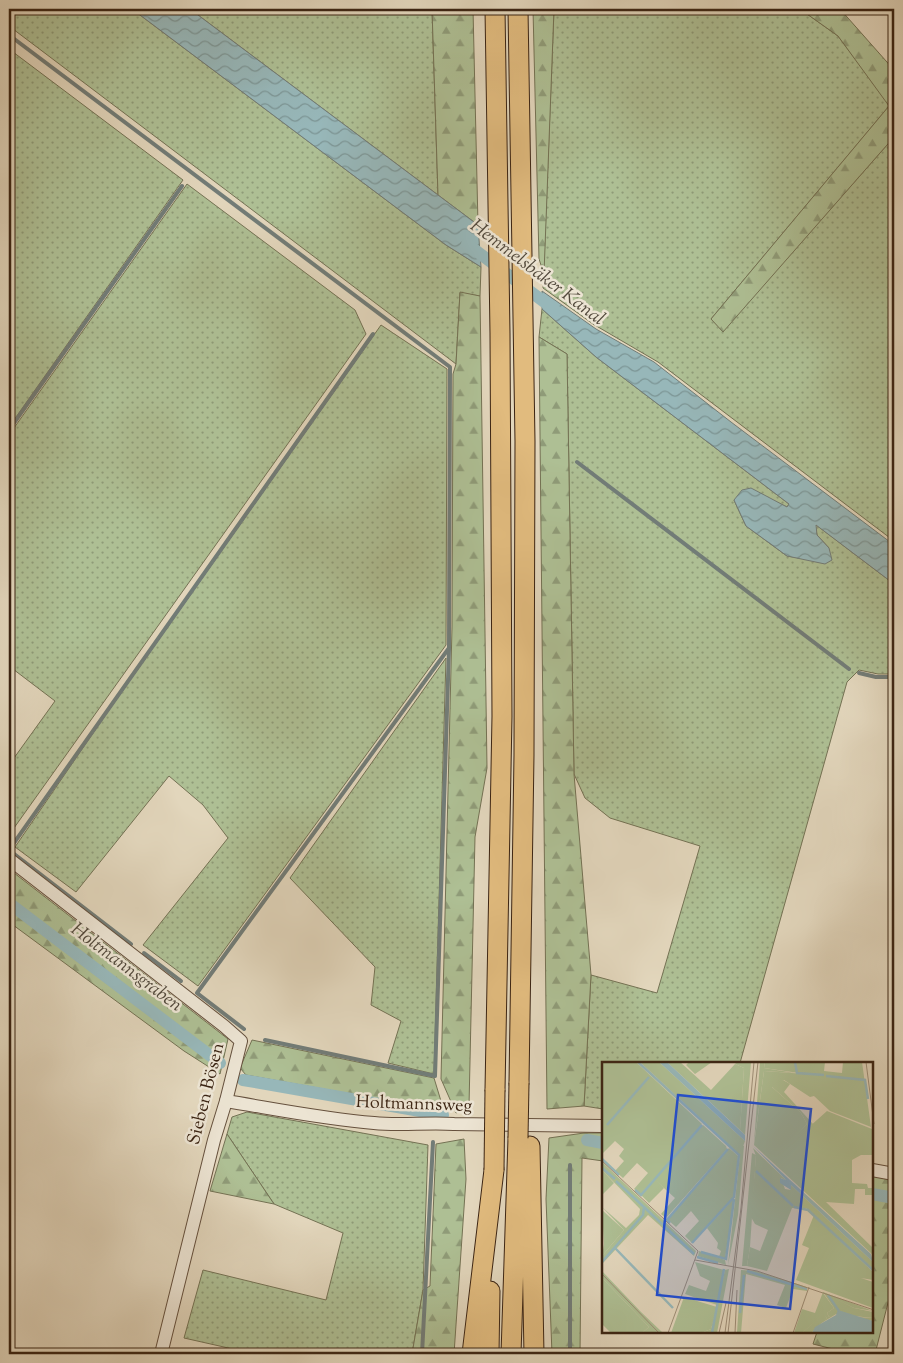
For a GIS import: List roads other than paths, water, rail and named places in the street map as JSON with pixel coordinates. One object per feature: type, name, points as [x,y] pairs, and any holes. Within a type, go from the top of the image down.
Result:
[{"type":"highway","points":[[488,1354],[494,1170],[502,716],[499,212],[495,9]]},
{"type":"highway","points":[[518,9],[525,441],[521,976],[524,1138],[534,1354]]},
{"type":"highway","points":[[511,1354],[524,1138]]},
{"type":"highway","points":[[472,1354],[494,1170]]},
{"type":"street","name":"Sieben Bösen","points":[[9,859],[224,1026],[240,1041],[162,1354]]},
{"type":"street","name":"Holtmannsweg","points":[[226,1101],[320,1117],[376,1124],[432,1122],[602,1126]]},
{"type":"street","points":[[873,1170],[894,1174]]},
{"type":"water","points":[[132,9],[190,9],[478,225],[481,267],[446,245]]},
{"type":"water","points":[[542,291],[596,329],[654,362],[894,545],[894,584],[816,525],[817,535],[829,548],[832,560],[825,564],[787,556],[746,526],[734,500],[742,490],[751,488],[787,507],[789,504],[596,357],[542,309]]},
{"type":"waterway","points":[[9,35],[450,367],[449,648],[197,993],[244,1029]]},
{"type":"waterway","points":[[9,430],[182,186]]},
{"type":"waterway","name":"Hemmelsbäker Kanal","points":[[467,244],[555,310]]},
{"type":"waterway","points":[[131,944],[9,850],[373,334]]},
{"type":"waterway","points":[[577,462],[849,669]]},
{"type":"waterway","points":[[265,1040],[435,1076],[449,649]]},
{"type":"waterway","points":[[859,673],[876,677],[894,677]]},
{"type":"waterway","name":"Holtmannsgraben","points":[[9,903],[220,1063]]},
{"type":"waterway","points":[[144,953],[181,981]]},
{"type":"waterway","name":"Holtmannsgraben","points":[[243,1080],[443,1115]]},
{"type":"waterway","name":"Holtmannsgraben","points":[[587,1140],[602,1143]]},
{"type":"waterway","points":[[422,1354],[433,1142]]},
{"type":"waterway","points":[[570,1165],[570,1354]]},
{"type":"waterway","name":"Holtmannsgraben","points":[[873,1194],[894,1198]]},
{"type":"waterway","points":[[9,1351],[12,1354]]}]
